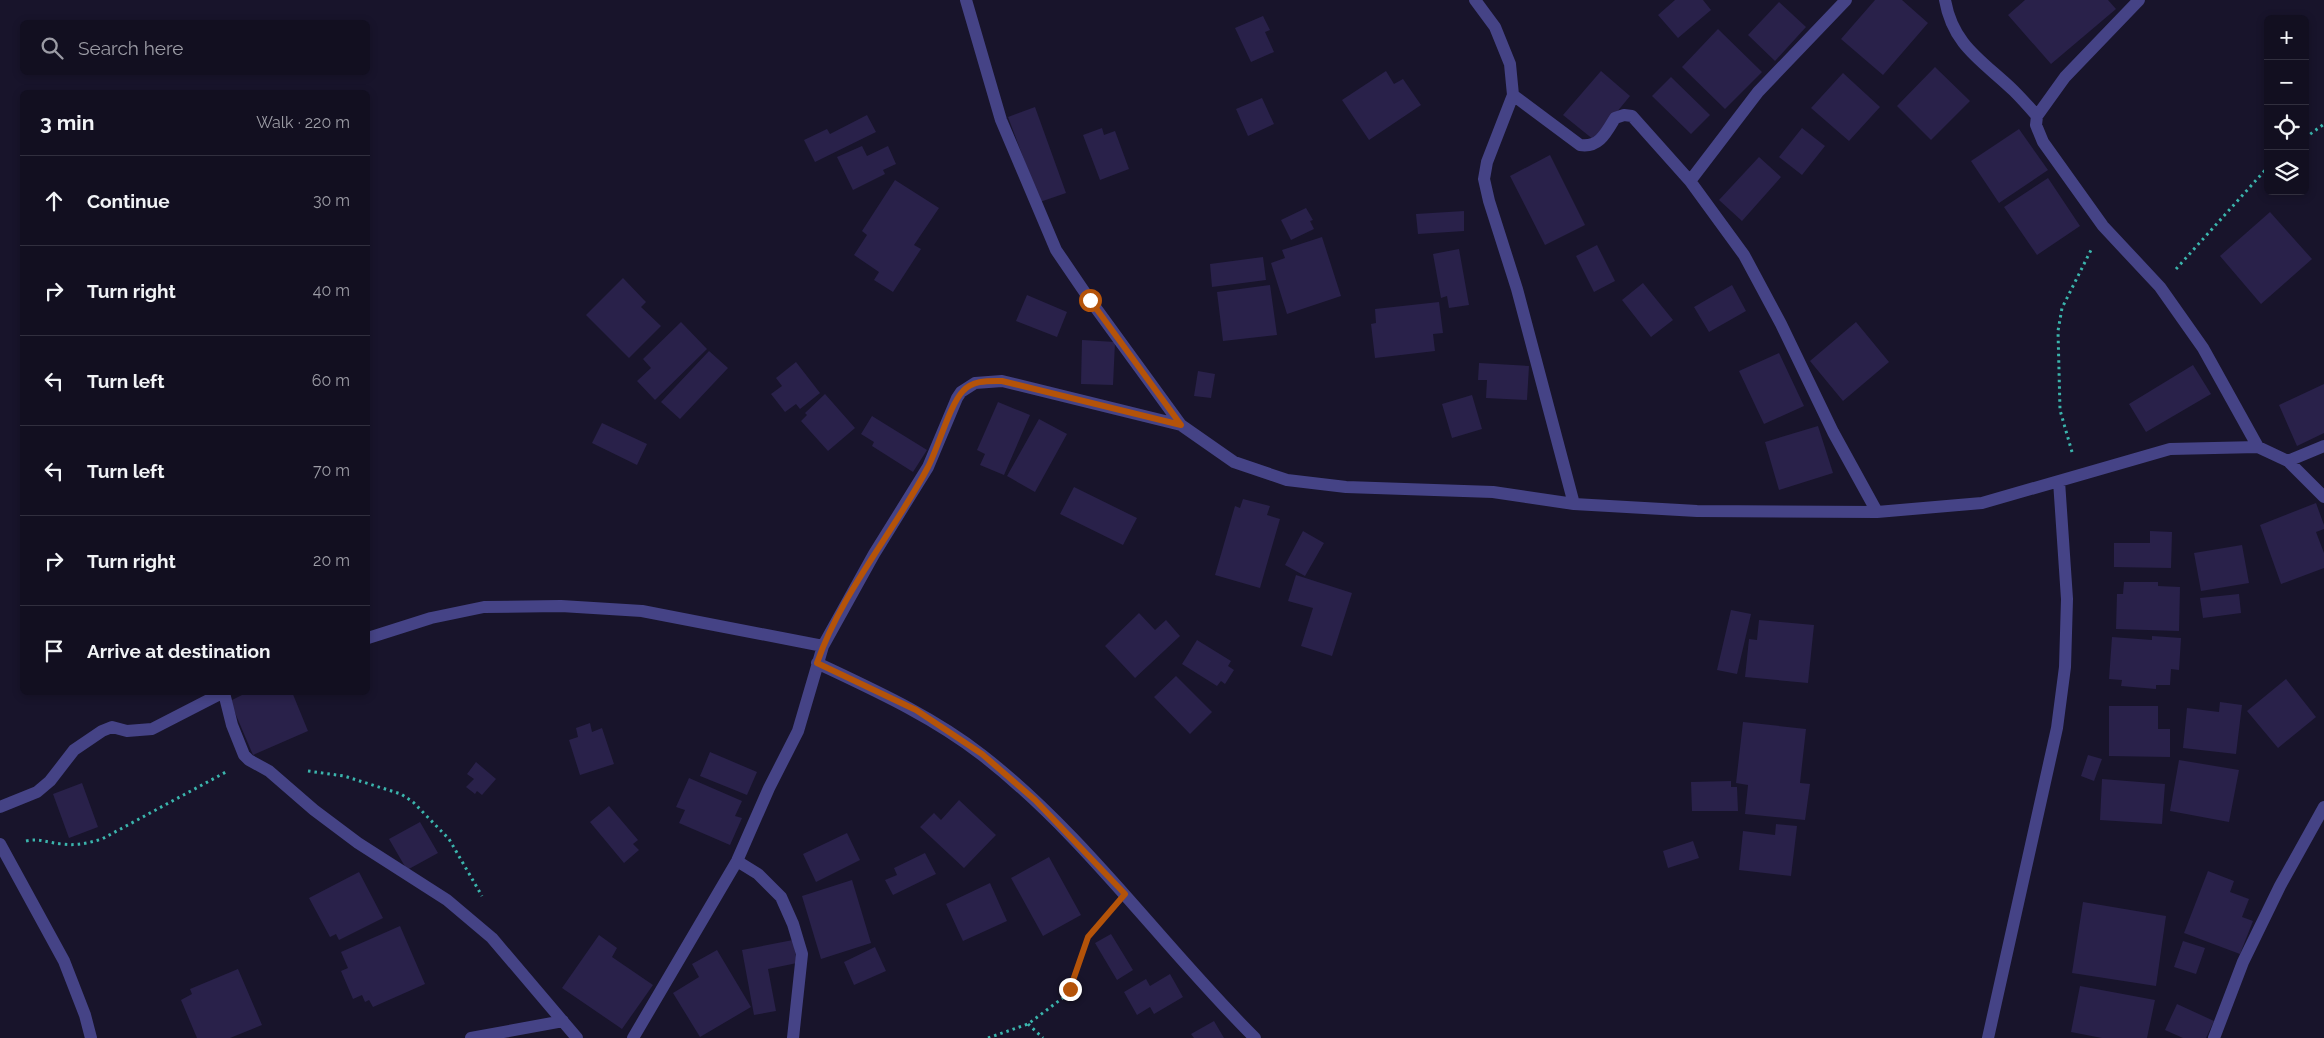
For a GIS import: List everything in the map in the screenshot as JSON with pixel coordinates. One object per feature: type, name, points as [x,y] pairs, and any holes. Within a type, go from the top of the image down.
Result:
[{"type":"street","points":[[966,0],[1001,120],[1056,250],[1181,425],[1234,462],[1287,480],[1346,487],[1493,492],[1574,504],[1697,511],[1877,512],[1982,503],[2170,449],[2258,447],[2288,461],[2324,497]]},
{"type":"street","points":[[1475,0],[1495,28],[1510,64],[1513,95],[1487,162],[1484,178],[1489,201],[1517,289],[1574,504]]},
{"type":"street","points":[[1690,181],[1758,92],[1846,0]]},
{"type":"street","points":[[1945,0],[1947,12],[1963,44],[2038,116]]},
{"type":"street","points":[[2139,0],[2065,77],[2038,116],[2038,133],[2103,226],[2160,287],[2203,348],[2258,447]]},
{"type":"street","points":[[1513,95],[1580,145],[1588,146],[1596,143],[1605,134],[1615,118],[1624,115],[1632,116],[1690,181],[1744,255],[1781,324],[1833,432],[1877,512]]},
{"type":"street","points":[[633,1038],[737,861],[769,788],[798,731],[823,646],[874,554],[928,467],[957,398],[966,388],[985,381],[1002,381],[1181,425]]},
{"type":"street","points":[[2288,461],[2324,446]]},
{"type":"street","points":[[1988,1038],[2057,728],[2065,667],[2067,599],[2059,481]]},
{"type":"street","points":[[370,637],[431,618],[484,608],[561,606],[642,611],[823,646]]},
{"type":"street","points":[[817,663],[916,710],[982,754],[1035,800],[1125,894],[1213,997],[1255,1038]]},
{"type":"street","points":[[0,807],[37,792],[50,781],[74,750],[102,731],[112,728],[126,731],[152,729],[218,695]]},
{"type":"street","points":[[225,695],[232,725],[244,755],[249,760],[269,771],[314,810],[358,843],[447,900],[492,938],[577,1038]]},
{"type":"street","points":[[2214,1038],[2243,962],[2280,886],[2324,807]]},
{"type":"street","points":[[0,845],[64,961],[86,1015],[91,1038]]},
{"type":"street","points":[[737,861],[758,874],[781,897],[793,924],[802,954],[793,1038]]},
{"type":"street","points":[[471,1038],[563,1021]]},
{"type":"path","points":[[2309,135],[2324,124]]},
{"type":"path","points":[[2160,287],[2264,171]]},
{"type":"path","points":[[2080,474],[2060,410],[2058,331],[2065,299],[2103,226]]},
{"type":"path","points":[[0,845],[37,838],[60,844],[82,845],[102,839],[249,760]]},
{"type":"path","points":[[269,771],[291,769],[344,776],[401,794],[413,802],[449,838],[471,873],[487,907],[492,938]]},
{"type":"path","points":[[988,1038],[1028,1024],[1064,997],[1070,989],[1088,937],[1125,894]]},
{"type":"path","points":[[1028,1024],[1042,1038]]},
{"type":"building","points":[[1675,0],[1703,0],[1711,10],[1678,38],[1658,15]]},
{"type":"building","points":[[1875,0],[1902,0],[1928,23],[1883,75],[1841,39]]},
{"type":"building","points":[[2025,0],[2108,0],[2116,9],[2051,64],[2008,15]]},
{"type":"building","points":[[1779,2],[1806,27],[1775,61],[1748,35]]},
{"type":"building","points":[[1263,16],[1270,30],[1265,32],[1274,52],[1251,62],[1235,28]]},
{"type":"building","points":[[1718,29],[1762,72],[1725,109],[1682,67]]},
{"type":"building","points":[[1935,67],[1970,101],[1931,140],[1897,106]]},
{"type":"building","points":[[1386,71],[1394,84],[1403,79],[1421,105],[1369,140],[1342,100]]},
{"type":"building","points":[[1601,71],[1630,96],[1594,140],[1563,115]]},
{"type":"building","points":[[1843,73],[1880,107],[1849,141],[1811,108]]},
{"type":"building","points":[[1671,77],[1710,115],[1691,134],[1652,96]]},
{"type":"building","points":[[1262,98],[1274,124],[1248,136],[1236,109]]},
{"type":"building","points":[[1035,107],[1066,193],[1040,202],[1008,117]]},
{"type":"building","points":[[867,115],[876,132],[815,162],[804,140],[827,129],[830,134]]},
{"type":"building","points":[[1102,128],[1104,135],[1115,131],[1129,169],[1100,180],[1083,135]]},
{"type":"building","points":[[1802,128],[1825,146],[1802,175],[1779,157]]},
{"type":"building","points":[[2019,129],[2048,170],[1999,203],[1971,161]]},
{"type":"building","points":[[862,146],[867,156],[888,146],[896,164],[883,170],[885,174],[853,190],[837,157]]},
{"type":"building","points":[[1550,155],[1585,225],[1545,245],[1510,176]]},
{"type":"building","points":[[1759,157],[1781,177],[1742,221],[1719,200]]},
{"type":"building","points":[[2048,178],[2080,226],[2037,255],[2004,207]]},
{"type":"building","points":[[895,180],[939,208],[914,245],[921,249],[893,292],[874,280],[879,272],[854,255],[867,235],[862,231]]},
{"type":"building","points":[[1306,208],[1313,220],[1310,221],[1314,229],[1291,240],[1281,220]]},
{"type":"building","points":[[1464,211],[1464,231],[1418,234],[1416,214]]},
{"type":"building","points":[[2270,212],[2312,259],[2261,304],[2220,256]]},
{"type":"building","points":[[1322,237],[1341,296],[1287,314],[1271,263],[1285,258],[1282,250]]},
{"type":"building","points":[[1597,245],[1615,281],[1594,292],[1576,256]]},
{"type":"building","points":[[1459,249],[1469,305],[1449,308],[1447,296],[1441,298],[1433,254]]},
{"type":"building","points":[[1263,257],[1266,280],[1212,287],[1210,264]]},
{"type":"building","points":[[623,278],[646,302],[641,307],[661,326],[629,358],[586,315]]},
{"type":"building","points":[[1643,283],[1673,320],[1651,337],[1622,300]]},
{"type":"building","points":[[1270,285],[1277,335],[1223,341],[1217,292]]},
{"type":"building","points":[[1732,285],[1746,311],[1709,332],[1694,307]]},
{"type":"building","points":[[1027,295],[1067,312],[1057,337],[1016,321]]},
{"type":"building","points":[[1439,302],[1443,333],[1433,334],[1435,351],[1375,358],[1371,324],[1376,323],[1375,309]]},
{"type":"building","points":[[681,322],[707,349],[655,400],[637,381],[651,368],[643,359]]},
{"type":"building","points":[[1856,322],[1889,362],[1843,401],[1810,361]]},
{"type":"building","points":[[1082,340],[1115,342],[1113,385],[1081,384]]},
{"type":"building","points":[[709,351],[728,368],[680,419],[661,402]]},
{"type":"building","points":[[1779,353],[1804,406],[1764,424],[1739,371]]},
{"type":"building","points":[[796,362],[820,393],[800,409],[796,404],[785,412],[771,394],[782,386],[776,378]]},
{"type":"building","points":[[1479,363],[1529,366],[1527,400],[1486,398],[1487,380],[1478,380]]},
{"type":"building","points":[[2193,365],[2211,394],[2146,432],[2129,404]]},
{"type":"building","points":[[1198,371],[1215,374],[1211,398],[1194,396]]},
{"type":"building","points":[[2324,384],[2324,433],[2297,446],[2279,405]]},
{"type":"building","points":[[825,394],[855,428],[828,451],[801,421],[807,415],[805,413]]},
{"type":"building","points":[[1472,395],[1482,429],[1452,438],[1442,404]]},
{"type":"building","points":[[998,402],[1030,415],[1004,475],[980,465],[985,454],[977,450]]},
{"type":"building","points":[[872,416],[927,450],[913,472],[872,446],[874,442],[861,434]]},
{"type":"building","points":[[1039,419],[1067,434],[1035,492],[1007,476]]},
{"type":"building","points":[[602,423],[647,444],[637,465],[592,443]]},
{"type":"building","points":[[1818,426],[1833,473],[1779,490],[1765,442]]},
{"type":"building","points":[[1074,487],[1137,518],[1123,545],[1060,514]]},
{"type":"building","points":[[1243,499],[1270,506],[1267,515],[1280,519],[1260,588],[1215,575],[1235,506],[1240,508]]},
{"type":"building","points":[[2316,503],[2324,525],[2324,529],[2316,532],[2324,553],[2324,568],[2281,584],[2260,525]]},
{"type":"building","points":[[1303,531],[1324,543],[1305,576],[1285,565]]},
{"type":"building","points":[[2150,531],[2172,532],[2171,568],[2114,567],[2114,543],[2150,543]]},
{"type":"building","points":[[2242,545],[2249,583],[2201,591],[2194,553]]},
{"type":"building","points":[[1296,575],[1352,593],[1332,656],[1301,646],[1313,608],[1288,601]]},
{"type":"building","points":[[2124,582],[2158,582],[2158,586],[2180,587],[2179,631],[2116,629],[2117,594],[2123,594]]},
{"type":"building","points":[[2239,594],[2241,613],[2203,618],[2200,598]]},
{"type":"building","points":[[1731,610],[1751,614],[1737,674],[1717,670]]},
{"type":"building","points":[[1139,613],[1155,630],[1166,620],[1180,636],[1135,678],[1105,646]]},
{"type":"building","points":[[1759,620],[1814,625],[1808,683],[1745,677],[1749,639],[1757,640]]},
{"type":"building","points":[[2152,636],[2181,638],[2179,670],[2171,669],[2170,685],[2156,685],[2156,689],[2121,686],[2122,680],[2109,679],[2112,637],[2152,640]]},
{"type":"building","points":[[1197,640],[1231,661],[1228,666],[1234,670],[1225,684],[1221,681],[1217,686],[1182,664]]},
{"type":"building","points":[[1176,676],[1212,712],[1190,734],[1154,697]]},
{"type":"building","points":[[2286,679],[2316,717],[2278,748],[2247,711]]},
{"type":"building","points":[[242,695],[293,695],[308,731],[253,755],[230,701]]},
{"type":"building","points":[[2220,702],[2242,705],[2236,754],[2183,748],[2187,708],[2219,712]]},
{"type":"building","points":[[2109,706],[2158,706],[2158,729],[2170,729],[2170,757],[2109,756]]},
{"type":"building","points":[[1743,722],[1806,729],[1800,783],[1810,784],[1805,820],[1745,814],[1748,785],[1736,783]]},
{"type":"building","points":[[590,723],[592,732],[602,728],[614,764],[580,775],[569,740],[578,737],[576,728]]},
{"type":"building","points":[[710,752],[757,772],[747,795],[700,776]]},
{"type":"building","points":[[2088,755],[2102,759],[2094,781],[2081,776]]},
{"type":"building","points":[[2179,760],[2239,770],[2229,822],[2170,811]]},
{"type":"building","points":[[476,762],[496,779],[482,795],[477,791],[475,794],[466,787],[474,779],[467,774]]},
{"type":"building","points":[[689,778],[742,801],[735,816],[742,818],[730,845],[679,823],[685,810],[676,807]]},
{"type":"building","points":[[2102,779],[2165,784],[2162,824],[2100,820]]},
{"type":"building","points":[[1731,781],[1731,787],[1737,787],[1738,811],[1692,811],[1691,782]]},
{"type":"building","points":[[82,783],[98,827],[69,838],[53,794]]},
{"type":"building","points":[[959,800],[996,835],[964,868],[920,827],[934,813],[941,820]]},
{"type":"building","points":[[609,806],[638,840],[633,844],[639,850],[624,863],[590,822]]},
{"type":"building","points":[[420,822],[438,853],[407,870],[389,839]]},
{"type":"building","points":[[1776,824],[1797,826],[1791,876],[1739,870],[1743,831],[1775,835]]},
{"type":"building","points":[[847,833],[860,860],[816,882],[803,854]]},
{"type":"building","points":[[1693,841],[1699,858],[1668,868],[1663,851]]},
{"type":"building","points":[[925,853],[936,874],[893,895],[885,880],[897,875],[894,868]]},
{"type":"building","points":[[1049,857],[1081,915],[1043,936],[1011,878]]},
{"type":"building","points":[[2208,871],[2234,881],[2230,892],[2249,899],[2242,917],[2253,921],[2240,954],[2184,933]]},
{"type":"building","points":[[359,872],[383,918],[339,940],[336,934],[330,937],[309,898]]},
{"type":"building","points":[[852,880],[871,943],[821,959],[802,896]]},
{"type":"building","points":[[990,883],[1007,921],[963,941],[946,904]]},
{"type":"building","points":[[2083,902],[2166,916],[2156,986],[2072,973]]},
{"type":"building","points":[[400,926],[425,984],[373,1007],[369,1000],[365,1002],[362,995],[353,999],[341,971],[348,968],[341,952]]},
{"type":"building","points":[[1111,934],[1133,970],[1117,980],[1095,943]]},
{"type":"building","points":[[599,935],[617,948],[612,957],[653,985],[622,1029],[562,988]]},
{"type":"building","points":[[793,940],[797,963],[768,969],[776,1011],[754,1015],[742,950]]},
{"type":"building","points":[[2183,941],[2205,948],[2196,974],[2174,967]]},
{"type":"building","points":[[875,947],[886,971],[854,985],[844,962]]},
{"type":"building","points":[[717,950],[751,1007],[700,1037],[673,993],[699,977],[692,964]]},
{"type":"building","points":[[238,969],[262,1025],[230,1038],[197,1038],[181,1000],[192,994],[190,989]]},
{"type":"building","points":[[1170,974],[1183,997],[1154,1014],[1150,1007],[1137,1015],[1124,992],[1146,979],[1150,986]]},
{"type":"building","points":[[2080,986],[2155,1000],[2147,1038],[2102,1038],[2071,1032]]},
{"type":"building","points":[[2177,1004],[2214,1021],[2206,1038],[2183,1038],[2165,1030]]},
{"type":"building","points":[[1214,1021],[1224,1038],[1194,1038],[1191,1034]]},
{"type":"route","points":[[1070,989],[1088,937],[1125,894],[1035,800],[982,754],[916,710],[817,663],[823,646],[874,554],[928,467],[957,398],[966,388],[985,381],[1002,381],[1181,425],[1090,300]]}]
